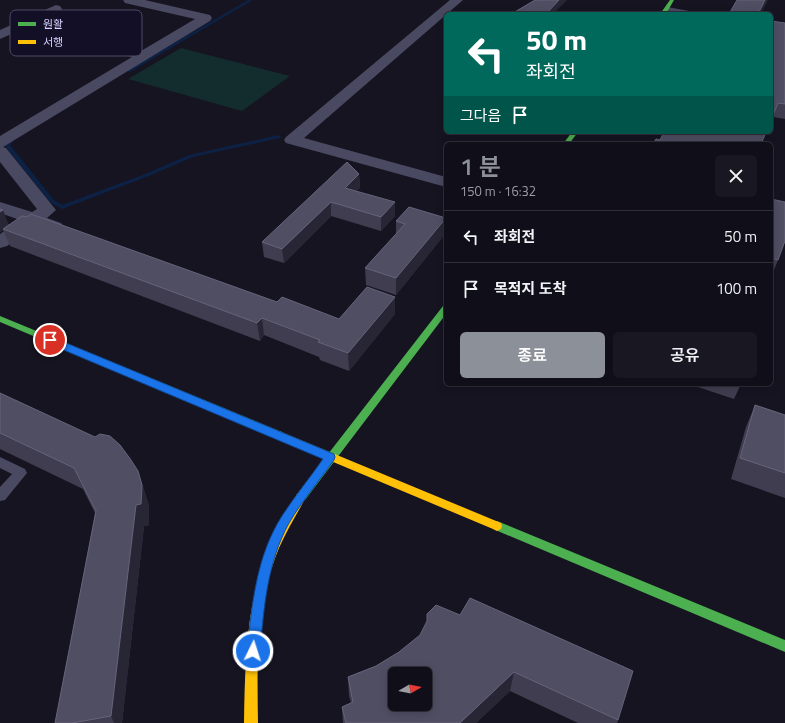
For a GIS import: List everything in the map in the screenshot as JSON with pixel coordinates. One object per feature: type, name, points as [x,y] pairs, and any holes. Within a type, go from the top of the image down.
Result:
[{"type":"main road","points":[[665,11],[672,0]]},
{"type":"main road","points":[[251,723],[254,636],[259,597],[265,569],[274,545],[286,520],[330,457],[444,311]]},
{"type":"main road","points":[[0,319],[785,646]]},
{"type":"street","points":[[0,143],[206,18],[129,0]]},
{"type":"street","points":[[444,181],[292,140],[457,0]]},
{"type":"street","points":[[0,35],[10,30]]},
{"type":"street","points":[[0,150],[46,210],[0,242]]},
{"type":"street","points":[[0,207],[70,232]]},
{"type":"lane","points":[[665,11],[675,12]]},
{"type":"lane","points":[[0,462],[21,473],[0,496]]},
{"type":"green space","points":[[181,48],[290,76],[242,111],[128,79]]},
{"type":"building","points":[[535,0],[559,0],[548,12],[515,12]]},
{"type":"building","points":[[737,0],[765,0],[759,12],[730,12]]},
{"type":"building","points":[[773,21],[785,23],[785,104],[778,103],[773,115]]},
{"type":"building","points":[[663,134],[765,134],[762,142],[654,142],[656,139],[660,140]]},
{"type":"building","points":[[347,162],[359,174],[345,188],[395,202],[381,217],[331,202],[282,249],[262,242]]},
{"type":"building","points":[[773,199],[785,202],[785,241],[778,260],[773,259]]},
{"type":"building","points":[[409,207],[444,217],[444,220],[396,278],[365,268],[405,224],[396,221]]},
{"type":"building","points":[[31,214],[277,302],[282,297],[339,319],[367,287],[395,297],[348,353],[318,342],[320,340],[262,318],[257,323],[3,229],[22,216],[27,217]]},
{"type":"building","points":[[0,393],[95,437],[100,434],[110,436],[120,445],[138,471],[142,485],[141,504],[136,505],[111,716],[72,723],[55,723],[96,511],[74,468],[0,433]]},
{"type":"building","points":[[755,405],[785,415],[785,473],[740,458]]},
{"type":"building","points":[[470,598],[633,671],[618,720],[514,672],[460,723],[346,723],[342,707],[353,702],[348,677],[376,666],[399,652],[420,635],[427,621],[427,614],[436,605],[460,615]]},
{"type":"waterway","points":[[128,71],[251,0]]},
{"type":"waterway","points":[[12,139],[7,145],[52,201],[62,207],[147,175],[191,156],[278,137]]},
{"type":"traffic: fast","points":[[664,12],[672,0]]},
{"type":"traffic: fast","points":[[568,142],[574,134]]},
{"type":"traffic: fast","points":[[301,497],[444,311]]},
{"type":"traffic: fast","points":[[0,319],[279,435]]},
{"type":"traffic: fast","points":[[497,526],[785,646]]},
{"type":"traffic: slow","points":[[279,435],[497,526]]},
{"type":"traffic: slow","points":[[251,723],[254,634],[264,577],[273,550],[285,523],[301,497]]},
{"type":"route","points":[[50,340],[330,457],[286,520],[274,545],[265,569],[259,597],[253,651]]}]
